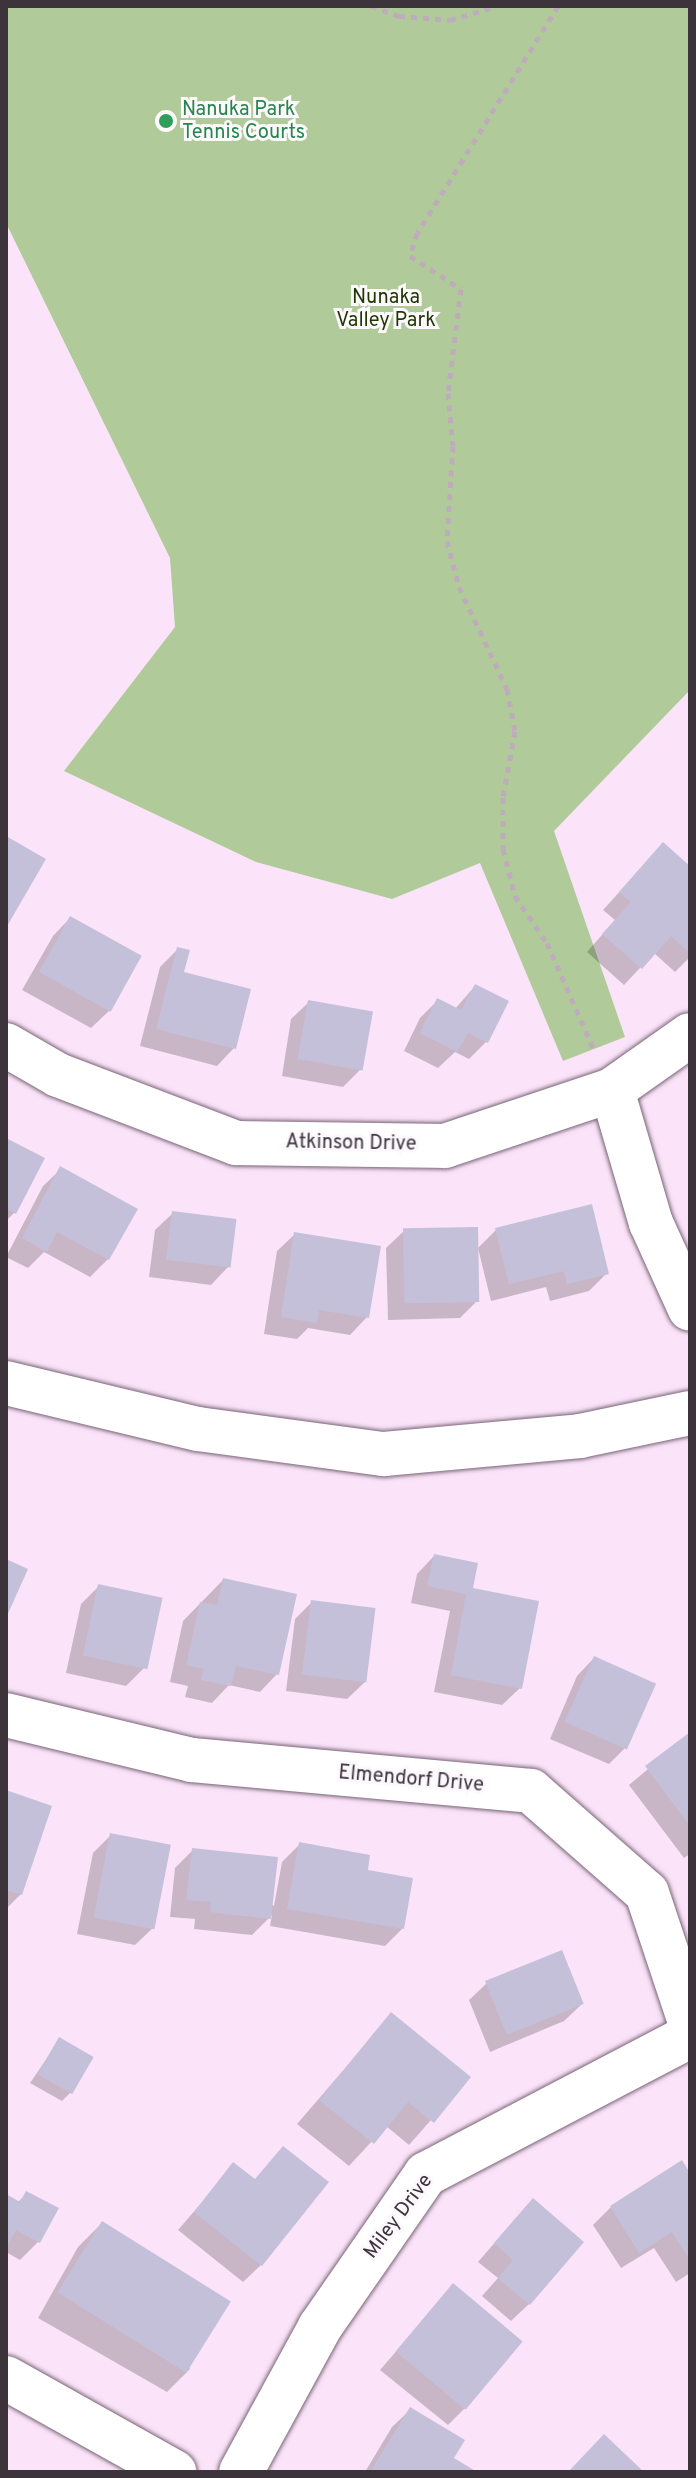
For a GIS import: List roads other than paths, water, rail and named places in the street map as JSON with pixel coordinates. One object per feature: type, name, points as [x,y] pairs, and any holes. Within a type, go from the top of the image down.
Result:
[{"type":"street","name":"Atkinson Drive","points":[[6,1045],[58,1075],[236,1143],[445,1146],[612,1090],[690,1035]]},
{"type":"street","points":[[612,1090],[651,1223],[690,1309]]},
{"type":"street","points":[[6,1383],[198,1429],[384,1454],[580,1436],[690,1413]]},
{"type":"street","name":"Elmendorf Drive","points":[[6,1715],[192,1760],[531,1791],[647,1893],[690,2022]]},
{"type":"street","name":"Miley Drive","points":[[241,2472],[320,2327],[426,2174],[690,2036]]},
{"type":"street","points":[[6,2378],[174,2472]]},
{"type":"place","name":"Nanuka Park Tennis Courts","points":[[166,121]]},
{"type":"park label","name":"Nunaka Valley Park","points":[[386,310]]}]
